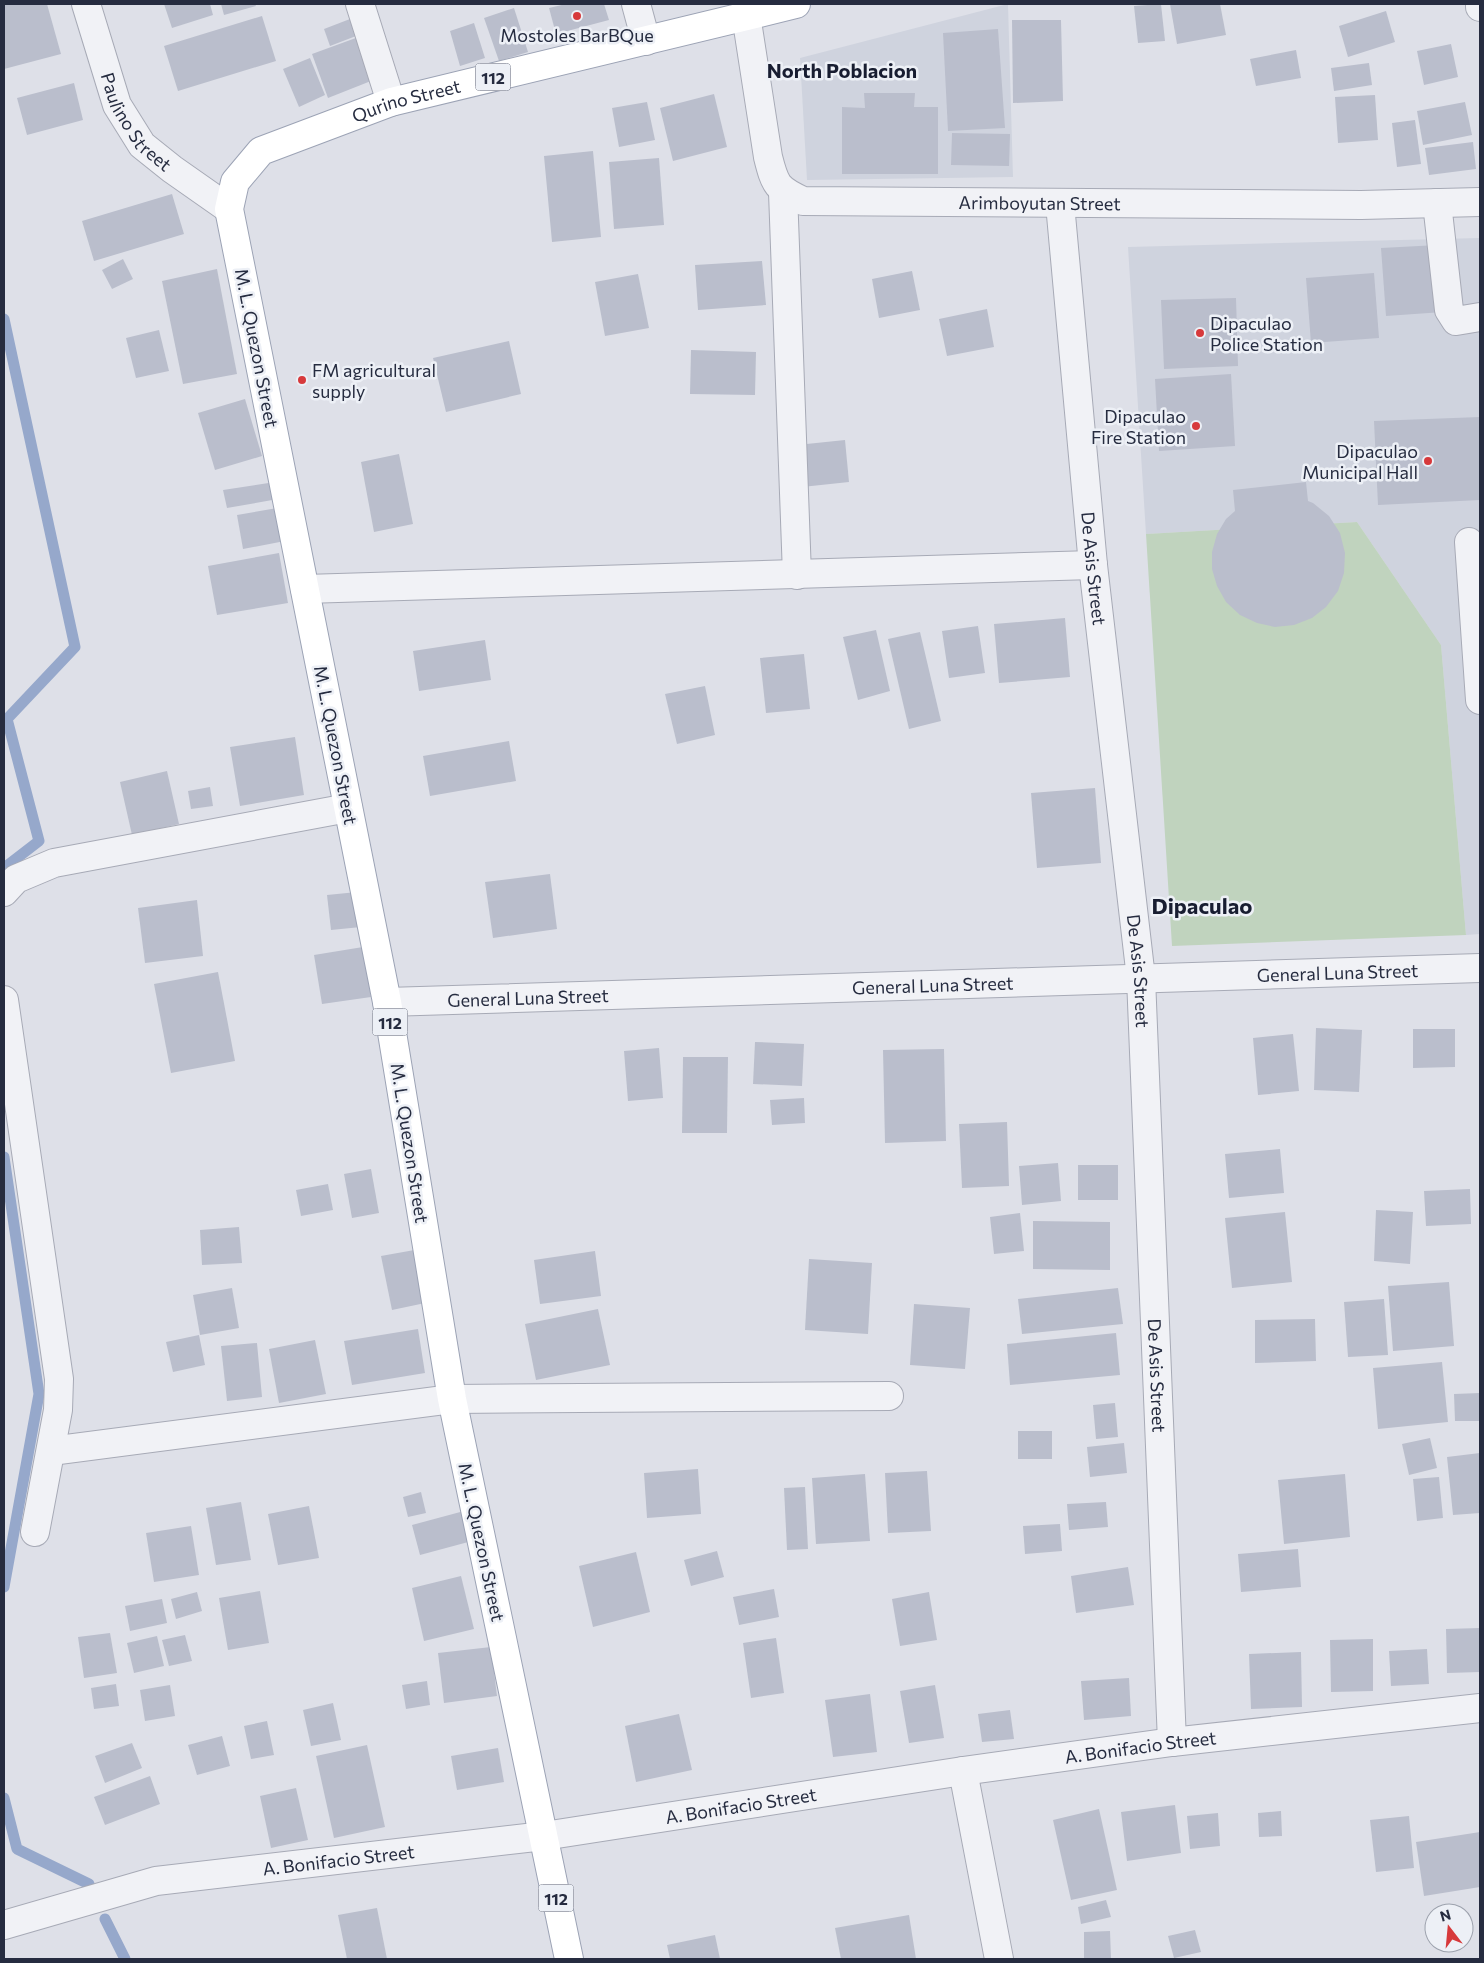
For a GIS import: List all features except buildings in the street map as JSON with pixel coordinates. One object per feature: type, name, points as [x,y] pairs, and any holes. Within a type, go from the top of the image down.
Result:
[{"type":"main road","name":"Qurino Street","points":[[229,209],[235,182],[261,151],[390,102],[796,4]]},
{"type":"main road","name":"M. L. Quezon Street","points":[[229,209],[387,1002],[452,1400],[569,1959]]},
{"type":"street","name":"Paulino Street","points":[[86,4],[117,105],[142,145],[172,169],[229,209]]},
{"type":"street","points":[[360,4],[390,102]]},
{"type":"street","points":[[636,4],[646,41]]},
{"type":"street","points":[[746,15],[768,157],[773,177],[783,192],[797,575]]},
{"type":"street","name":"Arimboyutan Street","points":[[783,192],[803,202],[1361,205],[1480,202]]},
{"type":"street","points":[[1437,203],[1449,310],[1456,321],[1480,316]]},
{"type":"street","name":"De Asis Street","points":[[1060,204],[1093,566],[1141,978],[1172,1742]]},
{"type":"street","points":[[1470,542],[1480,700]]},
{"type":"street","points":[[305,589],[1093,566]]},
{"type":"street","points":[[4,892],[16,879],[54,863],[348,808]]},
{"type":"street","name":"General Luna Street","points":[[387,1002],[1480,968]]},
{"type":"street","points":[[4,1000],[59,1379],[58,1410],[52,1451],[35,1532]]},
{"type":"street","points":[[52,1451],[452,1400],[889,1396]]},
{"type":"street","name":"A. Bonifacio Street","points":[[4,1925],[156,1880],[544,1836],[962,1771],[1172,1742],[1480,1708]]},
{"type":"street","points":[[962,1771],[999,1959]]},
{"type":"shaded area","points":[[1008,4],[1013,177],[807,180],[800,58]]},
{"type":"shaded area","points":[[1480,238],[1480,934],[1466,935],[1441,645],[1357,522],[1146,534],[1128,247]]},
{"type":"green space","points":[[1357,522],[1441,645],[1466,935],[1172,946],[1146,534]]},
{"type":"waterway","points":[[4,319],[75,647],[7,719],[39,841],[4,868]]},
{"type":"waterway","points":[[4,1157],[39,1394],[4,1587]]},
{"type":"waterway","points":[[4,1798],[17,1849],[89,1884]]},
{"type":"waterway","points":[[105,1919],[125,1959]]},
{"type":"place","name":"Mostoles BarBQue","points":[[577,16]]},
{"type":"place","name":"Dipaculao Police Station","points":[[1200,333]]},
{"type":"place","name":"FM agricultural supply","points":[[302,380]]},
{"type":"place","name":"Dipaculao Fire Station","points":[[1196,426]]},
{"type":"place","name":"Dipaculao Municipal Hall","points":[[1428,461]]},
{"type":"district","name":"North Poblacion","points":[[842,70]]},
{"type":"district","name":"Dipaculao","points":[[1202,905]]}]
